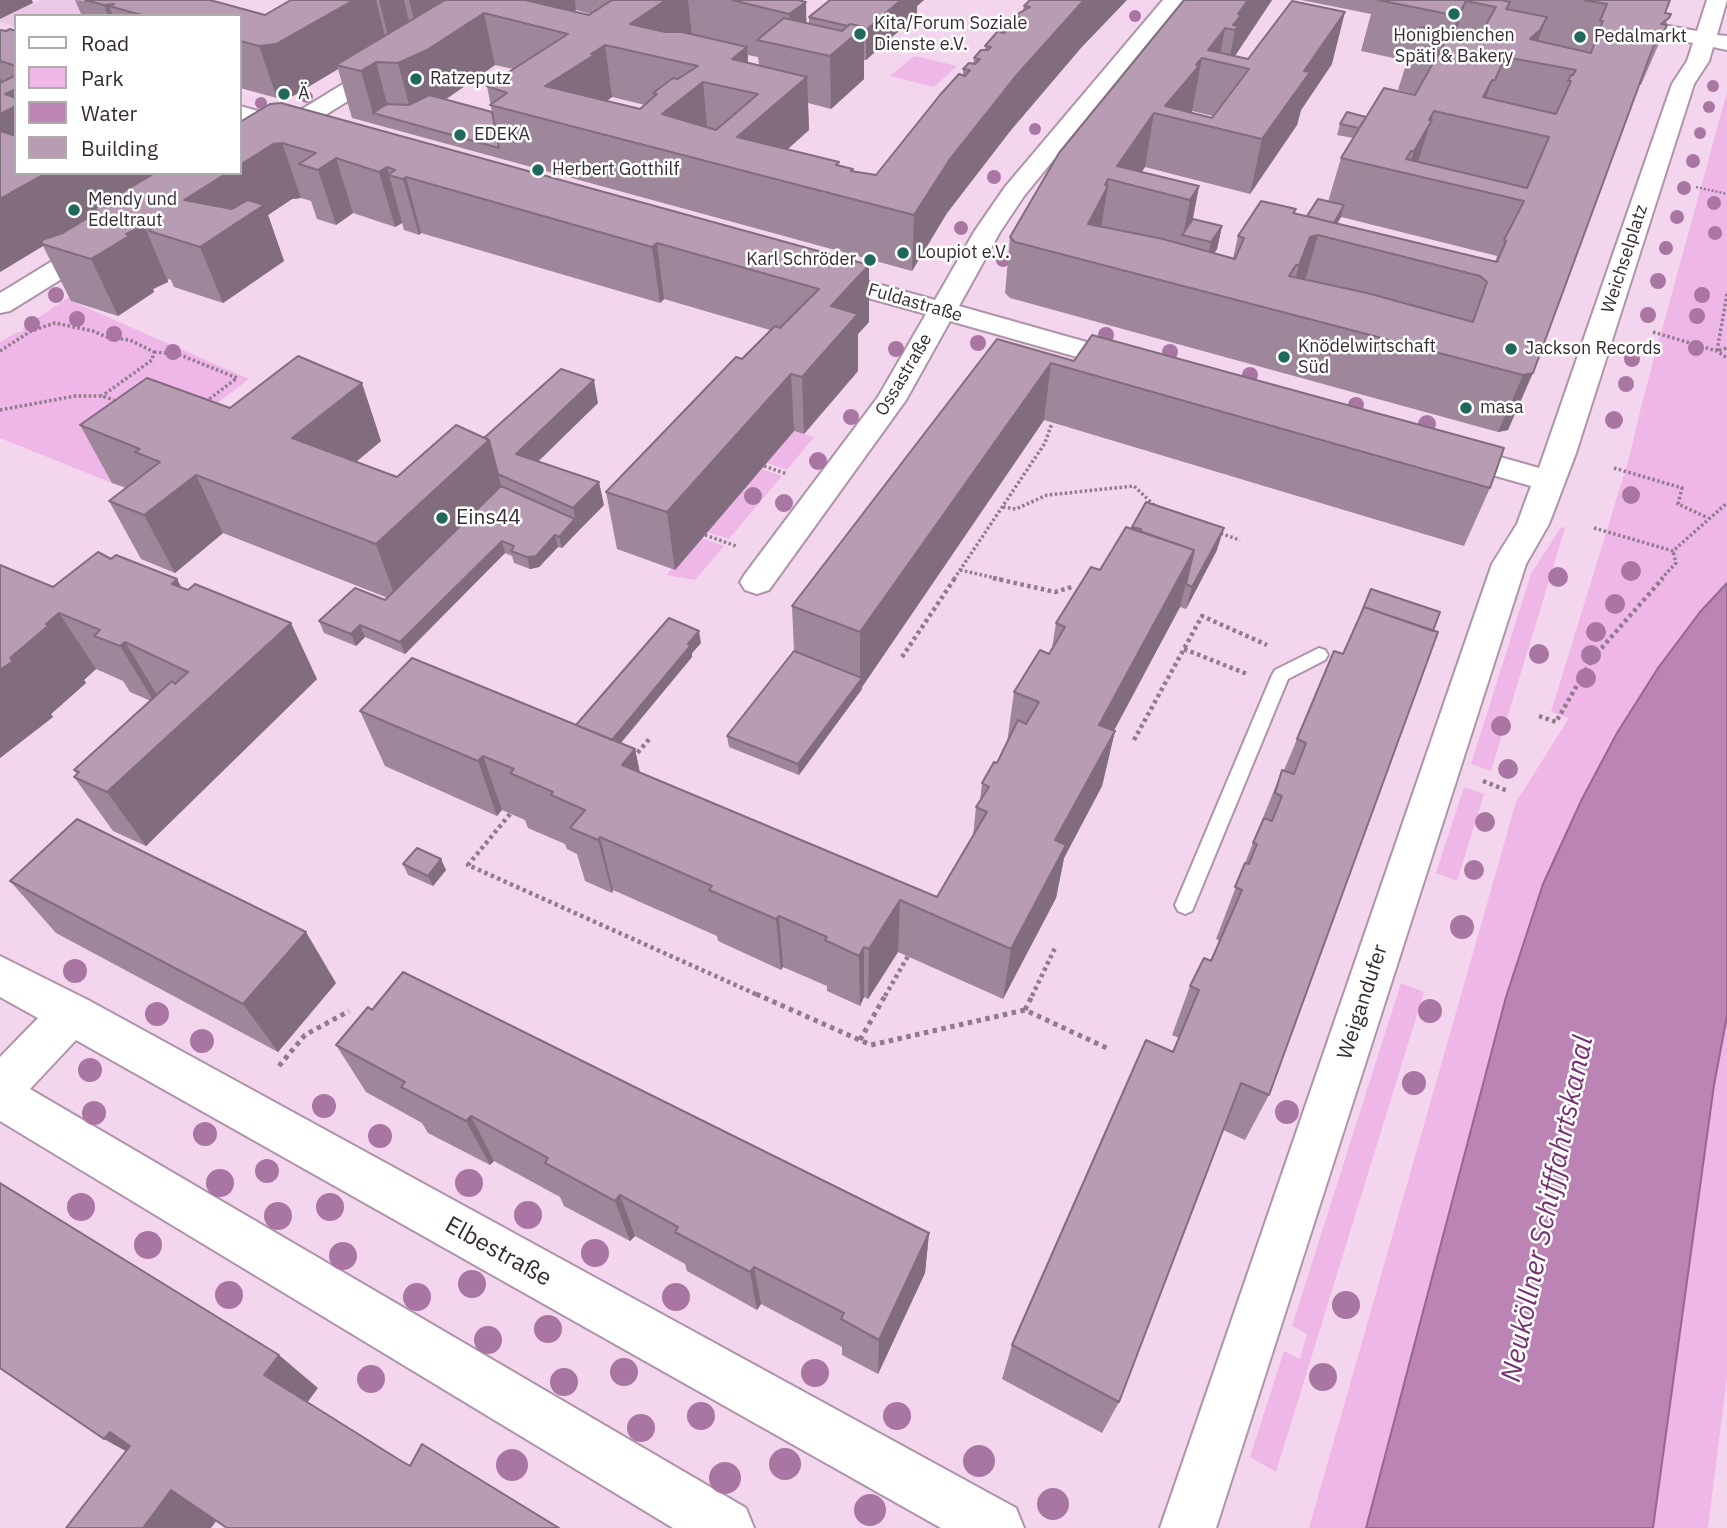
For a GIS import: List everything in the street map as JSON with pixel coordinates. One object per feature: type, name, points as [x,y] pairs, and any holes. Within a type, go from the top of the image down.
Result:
[{"type":"street","name":"Ossastraße","points":[[757,582],[891,400],[987,232],[1014,192],[1174,0]]},
{"type":"street","name":"Weichselplatz","points":[[1549,481],[1582,391],[1683,84],[1698,61],[1716,41],[1717,0]]},
{"type":"street","points":[[1585,17],[1716,41]]},
{"type":"street","points":[[242,156],[404,56]]},
{"type":"street","points":[[242,114],[322,136]]},
{"type":"street","points":[[0,306],[116,234]]},
{"type":"street","name":"Fuldastraße","points":[[790,268],[1165,373]]},
{"type":"street","points":[[1420,444],[1549,481]]},
{"type":"street","name":"Weigandufer","points":[[1188,1528],[1509,564],[1533,524],[1549,481]]},
{"type":"street","name":"Elbestraße","points":[[0,975],[996,1528]]},
{"type":"street","points":[[0,1088],[72,1014]]},
{"type":"street","points":[[0,1096],[726,1528]]},
{"type":"lane","points":[[1185,905],[1281,675],[1312,658]]},
{"type":"path","points":[[1696,187],[1727,194]]},
{"type":"path","points":[[1717,351],[1725,322],[1727,294]]},
{"type":"path","points":[[0,351],[31,331],[55,323],[93,331],[107,337],[130,340],[154,352],[178,354],[237,378],[198,407]]},
{"type":"path","points":[[1653,332],[1717,351],[1727,358]]},
{"type":"path","points":[[1717,351],[1727,348]]},
{"type":"path","points":[[102,396],[152,360],[154,352]]},
{"type":"path","points":[[0,410],[43,400],[102,396],[114,400]]},
{"type":"path","points":[[902,657],[1045,443],[1052,423]]},
{"type":"path","points":[[764,466],[795,476]]},
{"type":"path","points":[[1614,468],[1682,488],[1678,504],[1708,518]]},
{"type":"path","points":[[1003,507],[1016,509],[1047,495],[1134,485],[1165,515]]},
{"type":"path","points":[[1673,551],[1727,503]]},
{"type":"path","points":[[1594,528],[1673,551]]},
{"type":"path","points":[[1215,532],[1240,540]]},
{"type":"path","points":[[705,535],[737,546]]},
{"type":"path","points":[[1539,716],[1556,722],[1599,649],[1676,563],[1673,551]]},
{"type":"path","points":[[960,570],[1055,592],[1072,587]]},
{"type":"path","points":[[1134,740],[1202,616],[1312,658]]},
{"type":"path","points":[[1184,649],[1277,686]]},
{"type":"path","points":[[633,759],[651,737]]},
{"type":"path","points":[[510,814],[468,865],[871,1045],[1025,1010],[1109,1049]]},
{"type":"path","points":[[1025,1010],[1055,948]]},
{"type":"path","points":[[860,1040],[908,956]]},
{"type":"path","points":[[279,1066],[306,1035],[349,1011]]},
{"type":"shaded area","points":[[41,0],[183,0],[155,14],[14,14],[14,26],[0,22],[0,19]]},
{"type":"green space","points":[[914,56],[957,66],[934,87],[890,76]]},
{"type":"green space","points":[[1727,92],[1727,583],[1700,612],[1658,668],[1617,733],[1582,799],[1543,884],[1506,997],[1366,1528],[1309,1528],[1516,802],[1569,718],[1551,712],[1629,458]]},
{"type":"green space","points":[[71,296],[71,301],[249,379],[112,483],[0,438],[0,342],[22,332],[24,330],[21,329]]},
{"type":"green space","points":[[794,431],[814,437],[787,470],[767,463]]},
{"type":"green space","points":[[762,469],[782,476],[729,539],[707,532]]},
{"type":"green space","points":[[1561,527],[1565,528],[1491,771],[1471,764],[1531,574]]},
{"type":"green space","points":[[702,538],[724,546],[695,580],[666,575]]},
{"type":"green space","points":[[1464,787],[1484,794],[1457,881],[1436,873]]},
{"type":"green space","points":[[1401,983],[1424,992],[1276,1472],[1250,1457],[1284,1351],[1300,1359],[1307,1334],[1292,1326]]},
{"type":"green space","points":[[1727,1016],[1727,1377],[1708,1528],[1653,1528],[1714,1085]]},
{"type":"water","name":"Neuköllner Schifffahrtskanal","points":[[1727,583],[1727,1016],[1714,1085],[1653,1528],[1366,1528],[1506,997],[1543,884],[1582,799],[1617,733],[1658,668],[1700,612]]},
{"type":"building","points":[[85,0],[210,0],[265,15],[291,0],[354,0],[276,44],[259,46],[242,42],[242,14],[138,14],[109,6],[114,4],[104,5]]},
{"type":"building","points":[[445,0],[525,0],[589,15],[612,0],[666,0],[630,24],[665,32],[682,32],[747,47],[732,59],[807,77],[737,137],[839,162],[836,165],[853,169],[851,171],[876,175],[940,95],[959,74],[965,76],[970,70],[963,69],[969,63],[975,64],[980,59],[974,58],[981,50],[991,47],[985,46],[998,31],[1004,33],[1007,30],[1001,28],[1009,20],[1015,21],[1020,17],[1014,16],[1030,7],[1024,6],[1030,0],[1084,0],[1015,77],[950,159],[914,215],[490,105],[507,93],[487,86],[568,34],[484,13],[427,50],[398,63],[376,62],[361,71],[336,65]],"holes":[[[605,45],[698,66],[678,79],[673,78],[653,93],[657,94],[640,109],[545,86]],[[703,82],[758,94],[716,130],[662,114]]]},
{"type":"building","points":[[732,0],[798,0],[806,2],[789,14]]},
{"type":"building","points":[[830,0],[901,0],[866,30],[864,27],[809,17]]},
{"type":"building","points":[[1184,0],[1248,0],[1233,25],[1238,26],[1235,30],[1225,28],[1208,50],[1248,59],[1292,1],[1345,12],[1304,71],[1310,72],[1262,139],[1154,113],[1117,166],[1199,186],[1190,200],[1108,179],[1105,185],[1108,186],[1088,224],[1163,239],[1235,259],[1244,238],[1238,236],[1261,201],[1296,209],[1293,213],[1497,262],[1506,241],[1504,240],[1524,201],[1341,158],[1384,88],[1415,95],[1444,44],[1414,38],[1421,27],[1478,39],[1496,7],[1466,1],[1458,16],[1378,0],[1501,0],[1510,2],[1506,9],[1547,17],[1540,30],[1530,39],[1591,53],[1607,4],[1584,0],[1670,0],[1665,13],[1671,14],[1661,24],[1667,25],[1664,32],[1659,31],[1533,373],[1523,375],[1015,242],[1010,237],[1059,153]],"holes":[[[1505,57],[1576,70],[1568,81],[1571,81],[1556,114],[1483,97],[1492,80],[1495,80]],[[1202,58],[1249,69],[1212,118],[1165,106],[1199,66],[1196,65]],[[1434,111],[1549,137],[1527,188],[1406,159],[1411,151],[1414,151],[1432,120],[1429,120]],[[1318,235],[1480,276],[1487,282],[1473,322],[1367,293],[1289,276],[1296,265],[1299,265],[1310,237]]]},
{"type":"building","points":[[784,18],[842,31],[850,24],[864,27],[830,56],[757,40]]},
{"type":"building","points":[[0,30],[14,30],[14,65],[0,61]]},
{"type":"building","points":[[14,76],[14,90],[5,94],[14,97],[14,107],[0,114],[0,83]]},
{"type":"building","points":[[429,95],[492,112],[499,148],[373,113],[387,104],[409,105]]},
{"type":"building","points":[[281,103],[869,265],[831,306],[858,314],[802,377],[791,374],[667,512],[606,492],[736,357],[742,359],[775,326],[780,328],[819,289],[657,243],[652,247],[406,177],[403,179],[388,175],[395,170],[387,167],[379,172],[336,158],[318,170],[299,164],[316,153],[282,143],[273,144],[242,164],[242,121],[270,104]]},
{"type":"building","points":[[1347,112],[1366,117],[1359,128],[1340,124]]},
{"type":"building","points":[[0,131],[14,135],[14,175],[42,175],[0,199]]},
{"type":"building","points":[[152,175],[224,175],[184,200],[232,209],[248,200],[264,205],[200,247],[149,231],[154,227],[143,223],[140,225],[144,226],[126,234],[129,236],[91,259],[42,244],[42,240],[63,233],[99,211],[94,209]]},
{"type":"building","points":[[1318,199],[1344,205],[1334,223],[1307,216]]},
{"type":"building","points":[[1193,219],[1222,226],[1211,242],[1182,235]]},
{"type":"building","points":[[1092,335],[1504,448],[1490,488],[1051,363],[860,632],[792,606],[997,339],[1074,361]]},
{"type":"building","points":[[298,356],[362,383],[292,438],[397,477],[456,425],[489,440],[376,544],[196,475],[144,515],[109,501],[160,462],[135,452],[140,449],[80,425],[147,378],[230,408]]},
{"type":"building","points":[[561,369],[594,380],[516,454],[599,482],[573,508],[498,474],[489,440],[484,438]]},
{"type":"building","points":[[501,486],[575,519],[559,537],[555,535],[536,556],[527,557],[511,551],[514,546],[502,541],[400,642],[360,625],[351,634],[319,621],[355,588],[385,600]]},
{"type":"building","points":[[1146,502],[1224,528],[1192,587],[1186,584],[1194,550],[1132,527]]},
{"type":"building","points":[[1126,527],[1194,550],[1099,725],[1115,731],[1055,840],[1066,845],[1011,949],[900,900],[869,949],[864,947],[859,956],[825,940],[827,937],[779,916],[776,919],[709,890],[712,886],[600,837],[598,840],[570,828],[585,810],[510,773],[514,769],[483,756],[478,761],[360,711],[412,658],[635,749],[622,765],[937,897],[987,812],[976,807],[989,787],[982,783],[994,762],[997,763],[1018,720],[1026,724],[1039,702],[1014,692],[1040,650],[1049,654],[1065,627],[1056,623],[1091,567],[1100,570]]},
{"type":"building","points":[[98,552],[111,559],[116,555],[177,579],[172,584],[188,590],[195,584],[291,623],[107,792],[74,777],[79,772],[74,770],[172,681],[175,684],[188,672],[125,642],[120,646],[94,636],[100,630],[59,613],[46,624],[48,626],[10,658],[13,661],[0,670],[0,565],[53,587]]},
{"type":"building","points":[[1371,589],[1440,612],[1433,631],[1364,607],[1360,616]]},
{"type":"building","points":[[1364,607],[1438,632],[1269,1095],[1241,1083],[1119,1402],[1012,1345],[1146,1040],[1173,1052],[1199,990],[1190,986],[1204,958],[1211,961],[1242,890],[1235,887],[1245,863],[1249,864],[1257,844],[1253,843],[1264,818],[1272,821],[1282,796],[1275,793],[1282,770],[1294,774],[1306,743],[1297,739],[1334,651],[1343,654]]},
{"type":"building","points":[[669,618],[699,631],[688,644],[691,645],[612,740],[576,725]]},
{"type":"building","points":[[794,651],[862,678],[798,764],[727,736]]},
{"type":"building","points":[[77,819],[306,932],[243,1004],[10,881]]},
{"type":"building","points":[[417,848],[441,859],[428,876],[403,864]]},
{"type":"building","points":[[403,972],[929,1233],[879,1340],[841,1319],[844,1313],[754,1267],[750,1272],[675,1232],[678,1227],[620,1195],[615,1201],[545,1163],[548,1158],[471,1116],[466,1121],[401,1087],[405,1082],[336,1045],[368,1007],[372,1010]]},
{"type":"building","points":[[0,1183],[279,1355],[264,1375],[398,1459],[410,1466],[422,1444],[559,1528],[227,1528],[171,1490],[143,1528],[66,1528],[130,1446],[110,1432],[104,1439],[0,1368]]},
{"type":"place","name":"Honigbienchen Späti & Bakery","points":[[1454,14]]},
{"type":"place","name":"Kita/Forum Soziale Dienste e.V.","points":[[860,34]]},
{"type":"place","name":"Pedalmarkt","points":[[1580,37]]},
{"type":"place","name":"Ratzeputz","points":[[416,79]]},
{"type":"place","name":"Ä","points":[[284,94]]},
{"type":"place","name":"EDEKA","points":[[460,135]]},
{"type":"place","name":"Herbert Gotthilf","points":[[538,170]]},
{"type":"place","name":"Mendy und Edeltraut","points":[[74,210]]},
{"type":"place","name":"Loupiot e.V.","points":[[903,253]]},
{"type":"place","name":"Karl Schröder","points":[[870,260]]},
{"type":"place","name":"Jackson Records","points":[[1511,349]]},
{"type":"place","name":"Knödelwirtschaft Süd","points":[[1284,357]]},
{"type":"place","name":"masa","points":[[1466,408]]},
{"type":"place","name":"Eins44","points":[[442,518]]}]
